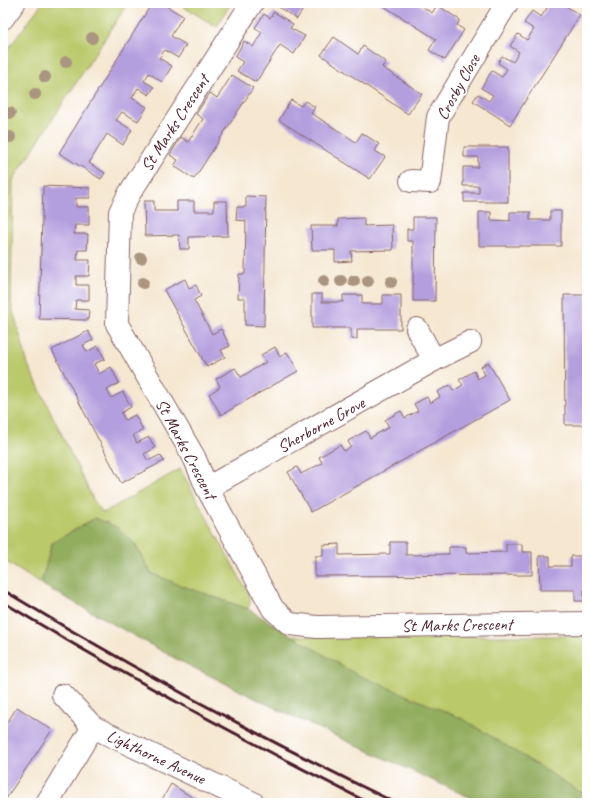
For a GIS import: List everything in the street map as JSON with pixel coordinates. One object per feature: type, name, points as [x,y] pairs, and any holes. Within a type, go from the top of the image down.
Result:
[{"type":"main road","points":[[3,18],[14,3]]},
{"type":"main road","name":"St Marks Crescent","points":[[252,3],[129,194],[120,212],[117,324],[194,457],[207,488],[273,610],[290,624],[317,627],[587,624]]},
{"type":"main road","name":"Crosby Close","points":[[411,181],[430,182],[438,116],[507,3]]},
{"type":"main road","points":[[416,329],[434,360]]},
{"type":"main road","name":"Sherborne Grove","points":[[207,488],[434,360],[470,342]]},
{"type":"main road","name":"Lighthorne Avenue","points":[[63,695],[93,727],[244,801]]},
{"type":"main road","name":"Lighthorne Avenue","points":[[47,803],[93,727]]},
{"type":"green space","points":[[42,3],[128,3],[13,180],[11,303],[28,365],[94,501],[103,513],[180,469],[251,598],[248,609],[177,584],[151,573],[135,544],[52,543],[41,584],[3,560],[3,56]]},
{"type":"green space","points":[[177,3],[231,3],[217,27]]},
{"type":"green space","points":[[95,518],[115,526],[135,544],[151,573],[177,584],[248,609],[356,674],[463,719],[587,796],[587,803],[482,803],[281,711],[178,660],[41,584],[52,543]]},
{"type":"green space","points":[[269,636],[587,636],[587,803]]},
{"type":"building","points":[[152,3],[161,3],[183,16],[171,36],[186,45],[178,58],[165,50],[159,58],[172,66],[162,82],[149,73],[144,81],[154,87],[149,95],[138,88],[132,98],[147,107],[138,121],[122,112],[116,120],[132,130],[123,145],[107,134],[89,163],[105,173],[101,179],[59,153]]},
{"type":"building","points":[[279,3],[307,3],[297,19],[277,6]]},
{"type":"building","points":[[379,3],[417,3],[432,13],[437,5],[460,20],[457,25],[464,30],[445,60],[429,50],[436,39]]},
{"type":"building","points":[[539,3],[561,3],[580,15],[510,125],[473,101],[478,94],[489,101],[493,95],[481,88],[492,71],[502,77],[507,69],[498,63],[502,56],[513,62],[519,52],[510,46],[518,34],[527,40],[534,29],[524,23],[532,11],[541,17],[547,8]]},
{"type":"building","points":[[274,12],[293,24],[290,28],[305,36],[294,54],[280,45],[256,82],[237,71],[243,62],[235,57],[244,41],[253,47],[262,32],[255,28],[264,14],[270,18]]},
{"type":"building","points":[[334,37],[358,54],[363,46],[386,62],[382,67],[422,94],[408,114],[321,55]]},
{"type":"building","points":[[232,75],[253,88],[194,179],[174,166],[178,160],[170,155],[181,137],[188,142],[203,119],[196,114],[210,93],[217,98]]},
{"type":"building","points":[[291,100],[301,106],[305,101],[315,107],[311,113],[356,142],[362,133],[379,144],[375,151],[385,157],[370,179],[279,120]]},
{"type":"building","points":[[464,147],[508,147],[508,202],[464,202],[464,193],[479,193],[479,186],[463,186],[463,167],[478,167],[478,157],[464,157]]},
{"type":"building","points":[[43,186],[90,188],[90,198],[76,198],[76,207],[89,207],[89,225],[75,225],[74,234],[88,234],[87,250],[78,250],[77,260],[90,260],[89,276],[76,276],[76,285],[89,285],[89,300],[76,300],[75,309],[89,310],[88,320],[39,319]]},
{"type":"building","points":[[246,196],[266,197],[264,326],[245,325],[245,298],[238,298],[239,274],[245,274],[246,221],[236,220],[237,207],[246,207]]},
{"type":"building","points":[[144,201],[154,201],[154,211],[177,211],[177,201],[194,201],[194,211],[214,211],[214,201],[227,201],[228,236],[189,237],[189,249],[180,249],[179,235],[145,236]]},
{"type":"building","points":[[550,211],[561,211],[561,246],[479,246],[479,212],[491,212],[491,220],[510,221],[510,212],[530,212],[530,220],[550,220]]},
{"type":"building","points":[[413,217],[436,217],[435,301],[413,301],[413,241],[407,241],[407,229],[413,229]]},
{"type":"building","points":[[364,218],[364,226],[392,225],[393,250],[351,251],[352,261],[335,262],[335,250],[312,250],[311,226],[338,226],[338,219]]},
{"type":"building","points":[[185,279],[189,288],[196,285],[201,296],[194,300],[212,334],[221,329],[230,346],[221,350],[225,357],[207,367],[164,290]]},
{"type":"building","points":[[312,294],[322,294],[322,302],[343,302],[343,295],[362,295],[362,304],[383,304],[383,295],[401,295],[401,329],[357,329],[357,339],[351,339],[351,328],[312,328]]},
{"type":"building","points":[[564,295],[587,295],[587,425],[565,425]]},
{"type":"building","points":[[88,331],[93,340],[83,345],[87,352],[98,346],[105,359],[94,364],[99,374],[111,367],[119,383],[107,390],[111,398],[123,392],[131,407],[121,413],[125,420],[135,415],[143,430],[133,435],[137,443],[149,437],[155,448],[144,454],[148,461],[160,455],[164,461],[121,483],[52,350]]},
{"type":"building","points":[[275,347],[280,357],[287,352],[298,371],[221,415],[209,394],[220,387],[216,379],[235,368],[241,377],[266,362],[261,355]]},
{"type":"building","points":[[488,362],[510,400],[311,512],[288,472],[297,467],[301,474],[322,463],[319,457],[340,445],[344,451],[351,447],[348,441],[366,431],[370,438],[389,427],[385,420],[401,411],[405,418],[418,411],[414,404],[427,397],[430,403],[440,397],[437,392],[450,385],[453,391],[463,385],[459,380],[474,371],[478,379],[485,375],[481,367]]},
{"type":"building","points":[[390,542],[406,542],[406,555],[449,554],[449,547],[466,547],[466,553],[506,552],[506,544],[522,544],[522,552],[532,552],[532,575],[315,576],[315,556],[323,556],[323,545],[339,544],[339,555],[390,554]]},
{"type":"building","points":[[539,556],[550,556],[550,566],[571,566],[571,556],[587,556],[587,590],[584,590],[584,601],[575,601],[575,590],[540,590]]},
{"type":"building","points":[[17,707],[52,730],[3,803],[3,729]]},
{"type":"building","points":[[171,784],[201,803],[160,803]]},
{"type":"railway","points":[[3,590],[99,647],[196,701],[396,803]]},
{"type":"railway","points":[[3,602],[138,681],[369,803]]}]
